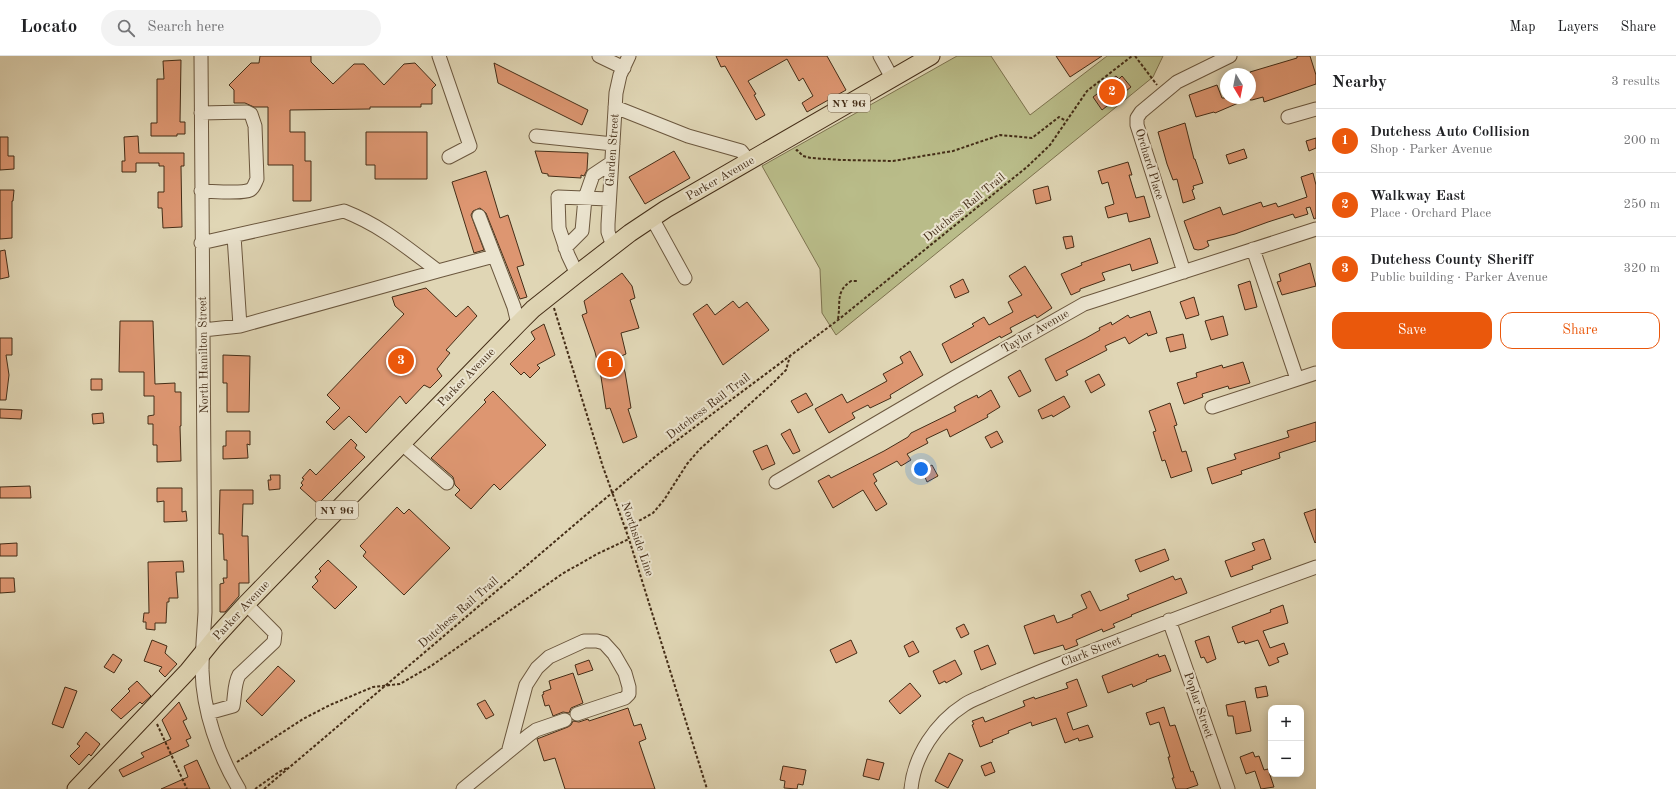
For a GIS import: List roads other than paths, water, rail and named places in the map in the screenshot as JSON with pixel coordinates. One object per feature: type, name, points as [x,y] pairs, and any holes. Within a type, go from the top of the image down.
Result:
[{"type":"main road","name":"Parker Avenue","points":[[76,789],[202,655],[214,639],[246,604],[518,324],[550,296],[612,246],[652,218],[931,56]]},
{"type":"street","name":"North Hamilton Street","points":[[201,56],[201,243],[205,612],[202,655],[203,689],[217,743],[227,768],[239,789]]},
{"type":"street","points":[[439,56],[470,146],[450,157]]},
{"type":"street","points":[[599,56],[626,62]]},
{"type":"street","points":[[880,56],[892,78]]},
{"type":"street","name":"Orchard Place","points":[[1184,272],[1140,136],[1137,126],[1137,118],[1140,112],[1177,82],[1230,56]]},
{"type":"street","name":"Garden Street","points":[[612,246],[608,232],[615,106],[618,84],[626,62]]},
{"type":"street","points":[[615,106],[688,136],[741,151],[749,161]]},
{"type":"street","points":[[1288,117],[1316,109]]},
{"type":"street","points":[[201,113],[247,112],[251,114],[254,126],[257,179],[254,186],[250,190],[201,191]]},
{"type":"street","points":[[536,136],[613,144]]},
{"type":"street","points":[[565,248],[582,231],[585,198],[593,175],[611,163]]},
{"type":"street","points":[[577,274],[565,248],[559,228],[558,197],[609,198]]},
{"type":"street","points":[[201,243],[344,212],[362,218],[388,233],[438,271]]},
{"type":"street","points":[[479,216],[514,307],[518,324]]},
{"type":"street","points":[[652,218],[686,278]]},
{"type":"street","name":"Taylor Avenue","points":[[776,482],[955,377],[1084,304],[1316,229]]},
{"type":"street","points":[[234,236],[240,326]]},
{"type":"street","points":[[1253,249],[1297,379]]},
{"type":"street","points":[[202,330],[240,326],[494,256]]},
{"type":"street","points":[[1212,407],[1316,373]]},
{"type":"street","points":[[402,443],[447,483]]},
{"type":"street","name":"Clark Street","points":[[911,789],[915,768],[922,751],[945,720],[964,704],[1006,685],[1169,620],[1316,567]]},
{"type":"street","points":[[208,713],[233,706],[236,694],[236,681],[239,675],[274,642],[275,633],[246,604]]},
{"type":"street","name":"Poplar Street","points":[[1169,620],[1225,788]]},
{"type":"street","points":[[509,750],[526,685],[537,668],[549,657],[584,641],[598,640],[604,643],[614,654],[625,673],[629,687],[629,694],[625,698],[577,714]]},
{"type":"street","points":[[463,789],[509,750],[536,730],[565,720]]},
{"type":"place","name":"Walkway East","points":[[1112,92]]},
{"type":"place","name":"Dutchess County Sheriff","points":[[401,361]]},
{"type":"place","name":"Dutchess Auto Collision","points":[[610,364]]}]
